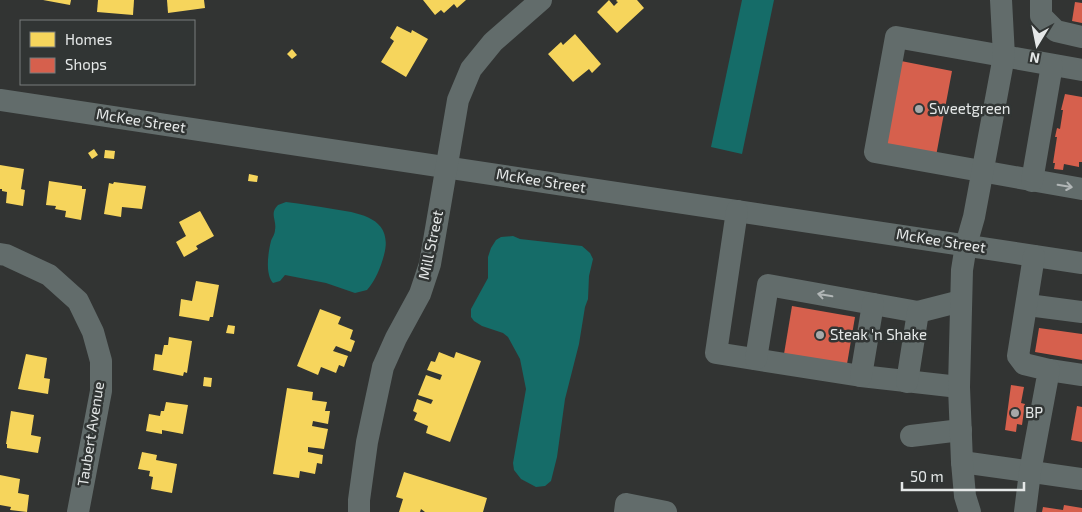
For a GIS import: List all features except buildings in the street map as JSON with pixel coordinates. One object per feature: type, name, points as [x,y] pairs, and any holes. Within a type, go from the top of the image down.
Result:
[{"type":"street","name":"Mill Street","points":[[359,512],[366,442],[384,367],[396,338],[420,294],[430,264],[458,100],[471,69],[492,42],[541,0]]},
{"type":"street","points":[[970,512],[965,496],[962,462],[960,387],[962,270],[966,245],[974,217],[1004,56],[1001,0]]},
{"type":"street","points":[[1040,0],[1041,16],[1056,31],[1082,37]]},
{"type":"street","points":[[1082,70],[896,36],[875,152],[1082,189]]},
{"type":"street","points":[[1032,180],[1052,65]]},
{"type":"street","points":[[1037,154],[1050,130],[1060,88],[1071,80],[1082,81]]},
{"type":"street","name":"McKee Street","points":[[0,100],[1082,263]]},
{"type":"street","points":[[737,211],[716,353],[861,376],[960,387]]},
{"type":"street","name":"Taubert Avenue","points":[[0,254],[49,275],[78,301],[93,332],[100,361],[101,392],[78,512]]},
{"type":"street","points":[[1034,256],[1028,305],[1018,356],[1024,364],[1082,375]]},
{"type":"street","points":[[756,359],[768,285],[918,312],[961,301]]},
{"type":"street","points":[[861,376],[873,304]]},
{"type":"street","points":[[1028,305],[1082,312]]},
{"type":"street","points":[[907,382],[918,312]]},
{"type":"street","points":[[1025,512],[1030,472],[1049,370]]},
{"type":"street","points":[[911,436],[961,430]]},
{"type":"street","points":[[962,462],[1082,479]]},
{"type":"street","points":[[625,512],[626,504],[666,512]]},
{"type":"water","points":[[742,0],[774,0],[742,154],[711,147]]},
{"type":"water","points":[[286,202],[354,213],[364,216],[379,225],[384,233],[386,243],[384,255],[377,274],[367,290],[355,293],[326,283],[285,275],[280,281],[273,283],[270,279],[268,263],[271,241],[275,231],[274,211],[278,205]]},
{"type":"water","points":[[513,236],[520,239],[582,246],[590,253],[593,259],[589,276],[588,299],[565,399],[557,457],[551,481],[545,486],[536,487],[521,479],[514,470],[513,463],[526,389],[520,359],[508,337],[503,333],[482,326],[471,317],[471,309],[488,278],[488,257],[491,248],[496,240],[501,237]]},
{"type":"place","name":"Sweetgreen","points":[[919,109]]},
{"type":"place","name":"Steak 'n Shake","points":[[820,335]]},
{"type":"place","name":"BP","points":[[1015,413]]}]
